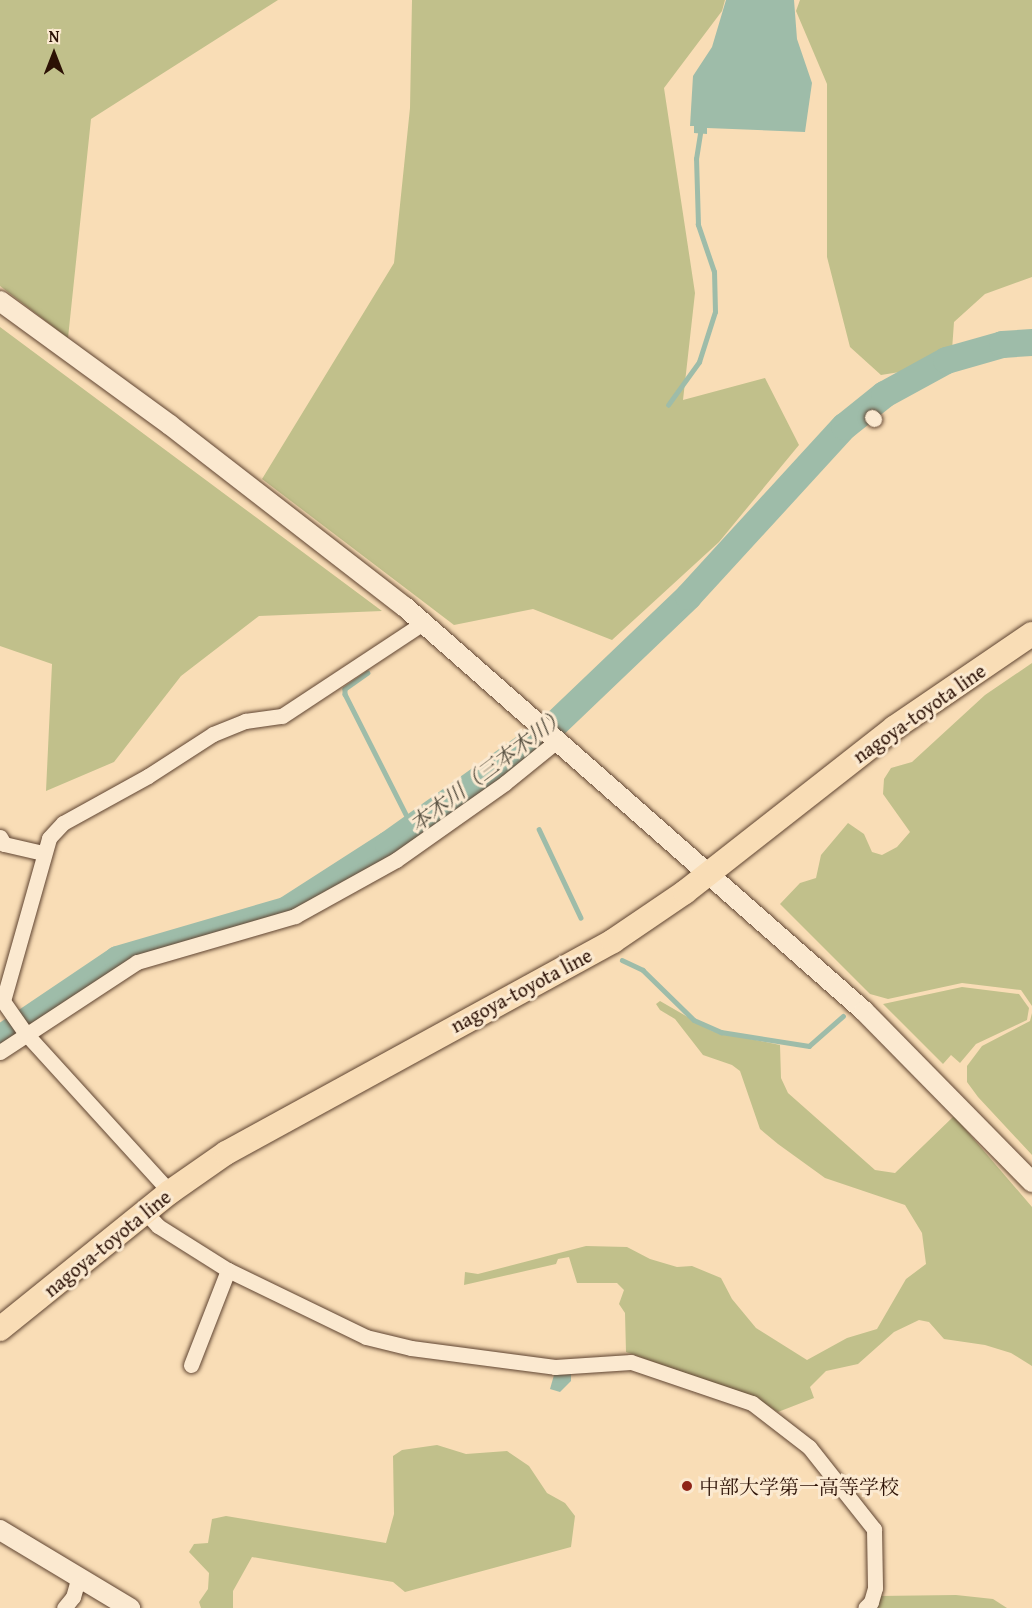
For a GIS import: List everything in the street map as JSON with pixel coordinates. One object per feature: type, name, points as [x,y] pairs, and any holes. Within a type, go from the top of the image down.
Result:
[{"type":"main road","name":"nagoya-toyota line","points":[[0,1329],[170,1192],[226,1154],[613,941],[712,874],[787,810],[894,728],[1032,634]]},
{"type":"street","points":[[0,301],[170,425],[423,623],[712,874],[774,936],[864,1011],[1032,1182]]},
{"type":"street","points":[[170,1192],[26,1034],[3,1001],[43,853],[54,830],[63,823],[148,776],[213,734],[245,721],[282,716],[423,623]]},
{"type":"street","points":[[0,1052],[137,962],[295,916],[396,860],[505,783],[557,739]]},
{"type":"street","points":[[0,837],[4,844],[43,853]]},
{"type":"street","points":[[145,1212],[158,1226],[228,1270],[388,1344],[555,1367],[630,1362],[752,1403],[809,1447],[874,1529],[875,1588],[871,1602],[865,1608]]},
{"type":"street","points":[[192,1365],[228,1270]]},
{"type":"street","points":[[0,1530],[78,1579],[130,1608]]},
{"type":"street","points":[[64,1608],[73,1597],[78,1579]]},
{"type":"shaded area","points":[[0,0],[278,0],[91,119],[68,338],[0,286]]},
{"type":"shaded area","points":[[412,0],[725,0],[722,11],[664,88],[695,293],[683,400],[765,378],[799,445],[719,542],[612,640],[533,609],[454,625],[262,479],[394,263],[410,108]]},
{"type":"shaded area","points":[[726,0],[794,0],[797,39],[812,83],[805,132],[707,128],[707,134],[694,133],[694,126],[690,126],[693,76],[712,47]]},
{"type":"shaded area","points":[[800,0],[1032,0],[1032,277],[985,294],[954,322],[952,350],[906,371],[881,375],[850,347],[827,257],[827,84],[796,11]]},
{"type":"shaded area","points":[[0,327],[382,611],[259,616],[181,676],[114,762],[46,791],[52,664],[0,646]]},
{"type":"shaded area","points":[[1032,663],[1032,1006],[1021,990],[962,983],[888,999],[870,994],[780,904],[800,883],[816,878],[821,855],[848,823],[864,834],[872,852],[882,855],[897,847],[910,832],[883,794],[884,779],[891,768],[912,762],[985,695]]},
{"type":"shaded area","points":[[962,987],[1019,994],[1029,1008],[1027,1020],[976,1044],[960,1063],[951,1055],[943,1064],[883,1004]]},
{"type":"shaded area","points":[[660,1001],[712,1031],[780,1045],[781,1078],[788,1093],[875,1170],[895,1173],[954,1116],[1032,1207],[1032,1366],[1011,1353],[985,1345],[944,1339],[929,1322],[919,1320],[894,1332],[858,1364],[826,1371],[810,1387],[814,1398],[778,1412],[755,1398],[626,1352],[625,1313],[619,1304],[624,1290],[617,1283],[577,1283],[569,1257],[558,1259],[556,1264],[464,1285],[465,1272],[478,1274],[586,1246],[627,1247],[650,1259],[677,1267],[692,1266],[721,1278],[732,1299],[756,1328],[807,1360],[847,1338],[877,1329],[906,1279],[926,1264],[922,1233],[905,1205],[825,1178],[778,1144],[760,1129],[740,1071],[732,1065],[703,1055],[675,1019],[660,1010],[656,1004]]},
{"type":"shaded area","points":[[1032,1013],[1032,1155],[967,1082],[967,1066],[982,1046],[1030,1021]]},
{"type":"shaded area","points":[[571,1374],[571,1381],[560,1392],[550,1389],[554,1375]]},
{"type":"shaded area","points":[[437,1445],[466,1454],[507,1451],[529,1466],[547,1493],[565,1503],[575,1516],[571,1547],[405,1592],[393,1582],[252,1557],[233,1591],[233,1608],[201,1608],[199,1602],[208,1589],[209,1573],[189,1552],[194,1544],[208,1543],[212,1519],[226,1516],[386,1543],[394,1514],[393,1456],[402,1450]]},
{"type":"shaded area","points":[[956,1595],[993,1599],[1007,1608],[877,1608],[878,1596]]},
{"type":"waterway","points":[[668,405],[699,362],[715,312],[714,272],[698,225],[696,159],[701,129]]},
{"type":"waterway","name":"本木川（三本木川）","points":[[0,1038],[117,959],[285,910],[388,844],[548,730],[688,596],[844,426],[884,394],[946,360],[1002,344],[1032,342]]},
{"type":"waterway","points":[[368,673],[345,689],[345,694],[413,828]]},
{"type":"waterway","points":[[539,829],[581,918]]},
{"type":"waterway","points":[[622,960],[643,970],[694,1020],[721,1032],[809,1046],[843,1016]]},
{"type":"place","name":"中部大学第一高等学校","points":[[687,1486]]}]
